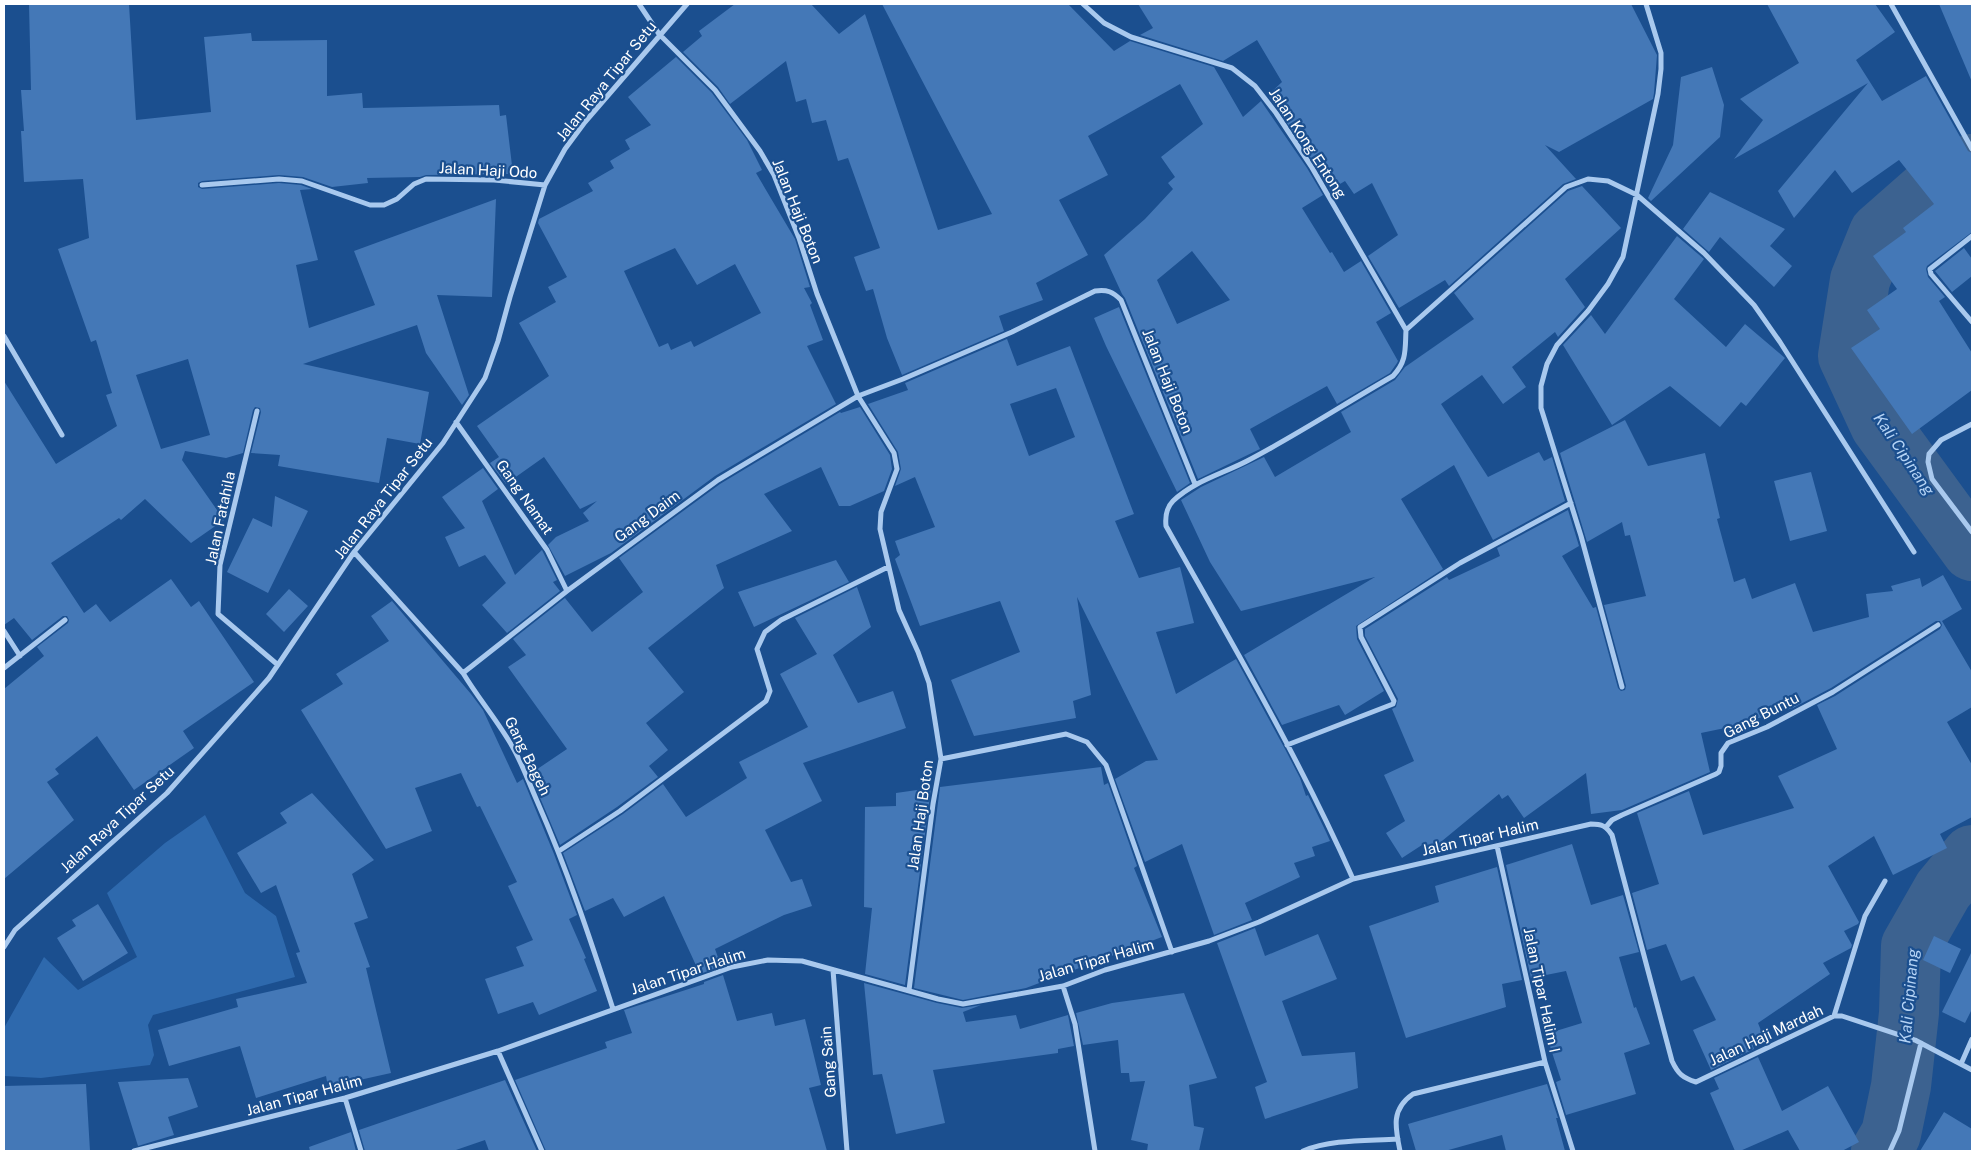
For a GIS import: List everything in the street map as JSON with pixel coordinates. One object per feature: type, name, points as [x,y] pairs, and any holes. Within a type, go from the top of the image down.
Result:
[{"type":"street","name":"Jalan Haji Boton","points":[[639,4],[659,34],[715,90],[760,151],[774,175],[799,238],[817,294],[858,396],[894,453],[898,469],[881,512],[880,529],[899,610],[918,652],[929,683],[942,759],[933,804],[910,990]]},
{"type":"street","name":"Jalan Raya Tipar Setu","points":[[4,947],[15,930],[167,793],[269,678],[354,552],[443,443],[485,378],[545,186],[564,150],[659,34],[687,4]]},
{"type":"street","name":"Jalan Kong Entong","points":[[1083,4],[1104,23],[1131,37],[1232,68],[1255,86],[1276,113],[1311,166],[1406,330]]},
{"type":"street","points":[[1622,687],[1571,503],[1541,408],[1542,386],[1547,364],[1557,345],[1588,311],[1608,284],[1623,257],[1661,69],[1660,53],[1646,4]]},
{"type":"street","points":[[1891,4],[1972,150]]},
{"type":"street","name":"Jalan Haji Odo","points":[[202,185],[279,179],[302,181],[370,205],[384,205],[398,199],[414,184],[426,179],[494,180],[545,186]]},
{"type":"street","points":[[1353,879],[1326,817],[1241,658],[1166,526],[1165,518],[1172,502],[1196,484],[1246,461],[1393,376],[1402,366],[1406,330],[1566,187],[1588,179],[1608,181],[1637,195],[1704,253],[1754,305],[1780,342],[1914,552]]},
{"type":"street","points":[[1972,236],[1930,269],[1931,274],[1972,322]]},
{"type":"street","name":"Jalan Haji Boton","points":[[858,396],[903,380],[1012,332],[1081,297],[1105,290],[1114,293],[1125,308],[1196,484]]},
{"type":"street","points":[[4,336],[62,434]]},
{"type":"street","name":"Gang Daim","points":[[463,673],[567,591],[718,480],[858,396]]},
{"type":"street","name":"Jalan Fatahila","points":[[257,411],[220,565],[218,614],[278,665]]},
{"type":"street","name":"Gang Namat","points":[[456,422],[547,550],[567,591]]},
{"type":"street","points":[[1972,424],[1941,440],[1930,454],[1928,462],[1932,479],[1972,532]]},
{"type":"street","points":[[1287,745],[1393,704],[1394,701],[1361,637],[1360,628],[1460,563],[1571,503]]},
{"type":"street","name":"Gang Bageh","points":[[354,552],[463,673],[472,689],[492,713],[513,748],[559,851],[582,913],[613,1009]]},
{"type":"street","points":[[559,851],[620,811],[766,702],[770,692],[757,649],[765,632],[781,620],[888,567]]},
{"type":"street","points":[[4,668],[65,620]]},
{"type":"street","name":"Gang Buntu","points":[[1606,827],[1612,820],[1622,815],[1716,774],[1721,766],[1721,753],[1728,743],[1767,726],[1833,692],[1938,625]]},
{"type":"street","points":[[4,631],[20,656]]},
{"type":"street","points":[[942,759],[1066,734],[1087,742],[1106,765],[1172,952]]},
{"type":"street","name":"Jalan Tipar Halim","points":[[134,1151],[345,1098],[498,1051],[732,967],[768,960],[802,961],[938,999],[963,1004],[1063,986],[1105,970],[1209,941],[1259,922],[1353,879],[1591,824],[1601,824],[1606,827]]},
{"type":"street","name":"Jalan Haji Mardah","points":[[1606,827],[1612,835],[1672,1062],[1676,1072],[1681,1076],[1696,1082],[1834,1016],[1842,1016],[1915,1040],[1972,1070]]},
{"type":"street","name":"Jalan Tipar Halim I","points":[[1400,1151],[1396,1116],[1406,1099],[1413,1094],[1545,1062],[1497,846]]},
{"type":"street","points":[[1834,1016],[1865,916],[1885,881]]},
{"type":"street","name":"Gang Sain","points":[[833,970],[847,1151]]},
{"type":"street","points":[[1063,986],[1075,1024],[1095,1151]]},
{"type":"street","points":[[1961,1064],[1972,1039]]},
{"type":"street","points":[[1890,1151],[1899,1131],[1921,1043]]},
{"type":"street","points":[[498,1051],[542,1151]]},
{"type":"street","points":[[1545,1062],[1573,1151]]},
{"type":"street","points":[[345,1098],[362,1151]]},
{"type":"street","points":[[1303,1151],[1316,1146],[1334,1143],[1398,1139]]},
{"type":"shaded area","points":[[205,815],[245,893],[276,916],[295,977],[153,1015],[148,1025],[154,1055],[150,1065],[41,1078],[4,1076],[4,1028],[44,957],[78,990],[137,957],[107,893],[165,843]]},
{"type":"building","points":[[29,4],[129,4],[136,120],[211,112],[204,37],[251,33],[252,41],[327,40],[327,96],[362,93],[363,108],[499,105],[500,116],[506,115],[513,174],[367,178],[368,183],[332,187],[303,177],[279,175],[202,181],[198,183],[198,187],[202,189],[279,183],[301,185],[312,189],[300,190],[318,260],[296,265],[309,328],[375,305],[354,251],[496,199],[492,297],[437,295],[469,395],[462,405],[426,353],[417,325],[303,364],[429,392],[420,444],[387,438],[379,483],[278,466],[280,455],[251,453],[261,412],[260,408],[255,407],[243,453],[226,458],[185,451],[182,460],[224,520],[191,543],[145,499],[121,520],[119,518],[51,563],[84,613],[96,604],[110,622],[171,579],[191,607],[199,601],[254,682],[183,731],[194,748],[134,790],[97,736],[55,769],[59,774],[47,782],[74,820],[4,879],[4,689],[44,656],[37,647],[68,623],[69,620],[67,616],[63,616],[32,640],[14,618],[4,625],[4,381],[56,464],[117,426],[106,395],[112,393],[96,340],[91,342],[58,249],[89,238],[83,179],[24,182],[21,131],[24,131],[21,90],[31,90]],"holes":[[[188,359],[210,435],[161,449],[136,375]]]},
{"type":"building","points":[[735,4],[811,4],[839,34],[865,14],[938,230],[992,214],[882,4],[1068,4],[1114,51],[1130,41],[1214,67],[1243,117],[1261,101],[1307,168],[1323,195],[1302,208],[1344,272],[1361,261],[1391,313],[1376,322],[1398,361],[1390,373],[1337,404],[1327,386],[1250,429],[1260,449],[1198,479],[1125,298],[1104,255],[1145,219],[1173,189],[1168,183],[1175,177],[1161,157],[1203,124],[1180,84],[1088,136],[1108,175],[1059,200],[1088,255],[1036,283],[1043,300],[999,316],[1004,331],[902,375],[887,338],[873,289],[866,291],[854,257],[880,248],[848,158],[838,161],[826,120],[812,123],[806,99],[796,102],[786,61],[730,104],[718,87],[683,52],[702,36],[699,31]],"holes":[[[1192,251],[1230,300],[1177,324],[1157,280]]]},
{"type":"building","points":[[1138,4],[1631,4],[1657,55],[1653,99],[1559,152],[1545,145],[1576,179],[1563,184],[1449,286],[1445,280],[1399,308],[1368,256],[1398,235],[1372,183],[1354,194],[1345,181],[1330,190],[1315,164],[1268,95],[1282,82],[1257,40],[1223,61],[1140,35],[1153,28]]},
{"type":"building","points":[[1767,4],[1875,4],[1895,32],[1856,60],[1882,101],[1926,76],[1968,151],[1972,153],[1972,232],[1927,266],[1926,269],[1928,277],[1945,297],[1939,301],[1972,353],[1972,390],[1912,434],[1851,348],[1880,329],[1867,310],[1897,289],[1873,256],[1906,232],[1903,228],[1934,204],[1899,160],[1852,193],[1835,170],[1794,218],[1778,191],[1868,83],[1734,159],[1763,120],[1740,99],[1799,63]]},
{"type":"building","points":[[1939,4],[1972,4],[1972,82]]},
{"type":"building","points":[[676,57],[712,93],[747,140],[762,170],[756,173],[795,239],[810,287],[804,288],[812,303],[810,305],[823,340],[807,346],[836,404],[715,476],[611,553],[565,576],[548,545],[556,537],[589,521],[583,513],[597,501],[580,509],[544,457],[506,484],[490,463],[499,457],[477,426],[549,376],[519,323],[556,302],[548,287],[567,277],[538,223],[539,219],[593,191],[588,183],[614,168],[610,161],[630,149],[625,140],[651,125],[628,97]],"holes":[[[675,248],[697,285],[735,264],[761,313],[694,347],[691,341],[671,350],[668,343],[659,347],[624,271]]]},
{"type":"building","points":[[1712,67],[1724,105],[1720,137],[1651,201],[1648,198],[1673,145],[1681,77]]},
{"type":"building","points":[[1582,186],[1621,228],[1565,279],[1585,307],[1558,337],[1555,332],[1512,367],[1526,387],[1503,404],[1482,375],[1441,404],[1488,477],[1539,452],[1544,461],[1552,457],[1565,501],[1493,540],[1454,465],[1401,499],[1443,569],[1356,626],[1357,639],[1384,691],[1345,715],[1339,705],[1282,725],[1244,655],[1375,577],[1241,611],[1210,562],[1181,500],[1201,487],[1264,457],[1275,477],[1351,432],[1341,412],[1395,380],[1405,367],[1474,319],[1454,293],[1568,191]]},
{"type":"building","points":[[1710,192],[1785,229],[1770,246],[1792,266],[1774,287],[1720,237],[1709,252],[1683,229]]},
{"type":"building","points":[[1677,236],[1704,259],[1674,299],[1726,347],[1745,324],[1785,358],[1746,406],[1741,402],[1720,427],[1670,386],[1612,425],[1563,345],[1591,315],[1605,334]]},
{"type":"building","points":[[1964,248],[1972,259],[1972,276],[1952,292],[1935,271]]},
{"type":"building","points":[[1119,307],[1190,483],[1177,492],[1094,318]]},
{"type":"building","points":[[1007,339],[1017,366],[1070,346],[1134,514],[1115,521],[1139,578],[1180,567],[1194,623],[1156,632],[1176,694],[1236,659],[1300,778],[1306,796],[1308,795],[1330,841],[1312,847],[1315,856],[1294,863],[1300,877],[1245,903],[1252,920],[1214,935],[1182,844],[1145,862],[1115,779],[1146,761],[1158,760],[1077,597],[1091,695],[1073,701],[1076,718],[974,736],[951,680],[1020,652],[1000,601],[920,626],[895,559],[900,555],[895,541],[935,527],[915,477],[895,486],[901,469],[898,452],[868,404],[908,390],[905,383]],"holes":[[[1056,388],[1075,437],[1029,456],[1010,404]]]},
{"type":"building","points":[[860,407],[890,455],[892,469],[884,491],[850,506],[839,506],[821,467],[764,494],[792,531],[716,565],[724,588],[648,648],[684,692],[646,723],[668,750],[649,766],[658,777],[560,845],[530,774],[567,749],[508,667],[526,655],[513,639],[565,598],[592,632],[643,592],[619,558],[720,484],[840,412]]},
{"type":"building","points":[[1625,420],[1648,466],[1705,453],[1720,518],[1717,519],[1734,582],[1745,578],[1752,599],[1795,583],[1813,632],[1869,617],[1866,594],[1893,591],[1891,586],[1920,578],[1922,587],[1943,575],[1962,609],[1942,621],[1972,672],[1972,707],[1947,722],[1972,765],[1972,817],[1940,834],[1947,848],[1893,875],[1874,836],[1828,866],[1859,922],[1844,931],[1852,945],[1851,948],[1823,963],[1830,974],[1758,1023],[1764,1038],[1752,1043],[1754,1049],[1711,1070],[1693,1030],[1716,1020],[1694,976],[1681,981],[1666,944],[1647,950],[1632,893],[1659,884],[1637,813],[1689,791],[1703,835],[1794,808],[1778,776],[1837,749],[1817,705],[1835,696],[1940,629],[1942,625],[1940,621],[1936,621],[1831,688],[1793,708],[1701,733],[1710,772],[1622,810],[1591,814],[1586,773],[1524,818],[1508,795],[1502,799],[1499,794],[1425,855],[1422,845],[1402,858],[1386,833],[1405,821],[1384,775],[1414,761],[1392,709],[1396,707],[1398,699],[1365,636],[1365,629],[1447,577],[1449,580],[1500,556],[1497,548],[1568,510],[1579,546],[1562,556],[1593,608],[1596,607],[1618,688],[1621,691],[1625,690],[1626,686],[1604,605],[1646,596],[1630,535],[1625,536],[1622,522],[1587,542],[1560,453]]},
{"type":"building","points":[[483,468],[498,489],[482,501],[515,575],[542,550],[557,580],[553,582],[560,591],[507,633],[482,605],[506,583],[485,555],[459,567],[445,537],[465,528],[442,497]]},
{"type":"building","points":[[1811,472],[1827,531],[1790,541],[1774,481]]},
{"type":"building","points":[[275,496],[308,511],[268,593],[227,572],[253,518],[272,527]]},
{"type":"building","points":[[836,560],[849,582],[754,627],[738,592]]},
{"type":"building","points":[[857,587],[871,627],[833,655],[858,703],[893,691],[906,728],[803,763],[822,801],[765,830],[791,882],[802,879],[812,906],[784,915],[715,949],[721,966],[700,974],[664,896],[624,917],[613,898],[585,911],[563,853],[623,814],[663,784],[686,817],[747,778],[739,762],[808,727],[780,674],[817,654],[795,618]]},
{"type":"building","points":[[289,589],[308,606],[284,632],[266,614]]},
{"type":"building","points":[[392,601],[483,710],[517,783],[523,779],[577,915],[569,919],[586,958],[584,959],[597,991],[539,1015],[533,1002],[498,1014],[485,979],[524,966],[516,947],[533,940],[508,886],[517,882],[480,806],[477,807],[461,773],[415,788],[432,831],[386,849],[301,710],[343,684],[336,674],[389,641],[371,616]]},
{"type":"building","points":[[1101,767],[1104,785],[1108,783],[1137,866],[1134,868],[1162,937],[1026,988],[963,1000],[914,988],[940,787]]},
{"type":"building","points":[[931,788],[905,985],[865,974],[872,908],[864,907],[865,807],[896,806],[896,793]]},
{"type":"building","points":[[312,793],[374,860],[352,874],[368,918],[354,923],[370,967],[366,968],[391,1073],[328,1087],[326,1076],[256,1098],[240,1046],[169,1066],[158,1030],[238,1007],[236,999],[307,983],[296,953],[300,952],[276,885],[261,893],[237,853],[287,823],[280,813]]},
{"type":"building","points":[[1572,844],[1591,905],[1623,895],[1639,952],[1619,957],[1634,1008],[1636,1007],[1650,1044],[1624,1053],[1636,1094],[1566,1115],[1556,1082],[1561,1080],[1546,1034],[1582,1023],[1566,971],[1531,978],[1506,865]]},
{"type":"building","points":[[1497,867],[1522,980],[1502,984],[1506,1007],[1406,1038],[1369,926],[1439,902],[1435,886]]},
{"type":"building","points":[[98,904],[128,953],[83,981],[57,938],[76,926],[72,920]]},
{"type":"building","points":[[1255,928],[1265,956],[1318,934],[1337,979],[1282,1001],[1302,1056],[1355,1052],[1358,1088],[1265,1119],[1255,1087],[1267,1082],[1217,943]]},
{"type":"building","points":[[1934,936],[1961,949],[1950,973],[1923,960]]},
{"type":"building","points":[[1972,951],[1972,1009],[1965,1023],[1942,1012]]},
{"type":"building","points":[[723,975],[737,1021],[772,1013],[775,1026],[805,1019],[821,1085],[809,1088],[827,1151],[546,1151],[515,1080],[607,1048],[605,1042],[632,1033],[624,1010],[704,984],[704,982]]},
{"type":"building","points":[[864,983],[962,1008],[981,1005],[963,1012],[966,1022],[1016,1015],[1020,1029],[1068,1015],[1074,1046],[1058,1049],[1058,1053],[933,1070],[945,1123],[896,1134],[882,1074],[873,1075]]},
{"type":"building","points":[[1184,993],[1217,1078],[1189,1085],[1194,1126],[1204,1128],[1199,1151],[1147,1151],[1148,1144],[1131,1140],[1145,1081],[1130,1082],[1129,1073],[1121,1073],[1118,1040],[1083,1045],[1076,1013],[1112,1003]]},
{"type":"building","points":[[1758,1057],[1782,1111],[1828,1086],[1859,1142],[1842,1151],[1800,1151],[1788,1130],[1740,1151],[1735,1151],[1710,1093],[1719,1089],[1714,1078]]},
{"type":"building","points":[[188,1078],[198,1107],[168,1117],[174,1135],[138,1146],[118,1082]]},
{"type":"building","points":[[505,1080],[537,1151],[489,1151],[485,1140],[453,1151],[365,1151],[359,1130]]},
{"type":"building","points":[[86,1084],[90,1151],[4,1151],[4,1086]]},
{"type":"building","points":[[1547,1084],[1558,1118],[1556,1118],[1565,1151],[1506,1151],[1502,1135],[1445,1151],[1416,1151],[1408,1124]]},
{"type":"building","points":[[1944,1112],[1972,1129],[1972,1151],[1920,1151]]},
{"type":"building","points":[[351,1132],[356,1151],[310,1151],[309,1147]]},
{"type":"waterway","name":"Kali Cipinang","points":[[1972,164],[1937,182],[1879,233],[1860,280],[1848,356],[1880,425],[1972,551]]},
{"type":"waterway","name":"Kali Cipinang","points":[[1881,1151],[1891,1134],[1901,1086],[1909,1013],[1911,946],[1943,890],[1972,855]]}]
